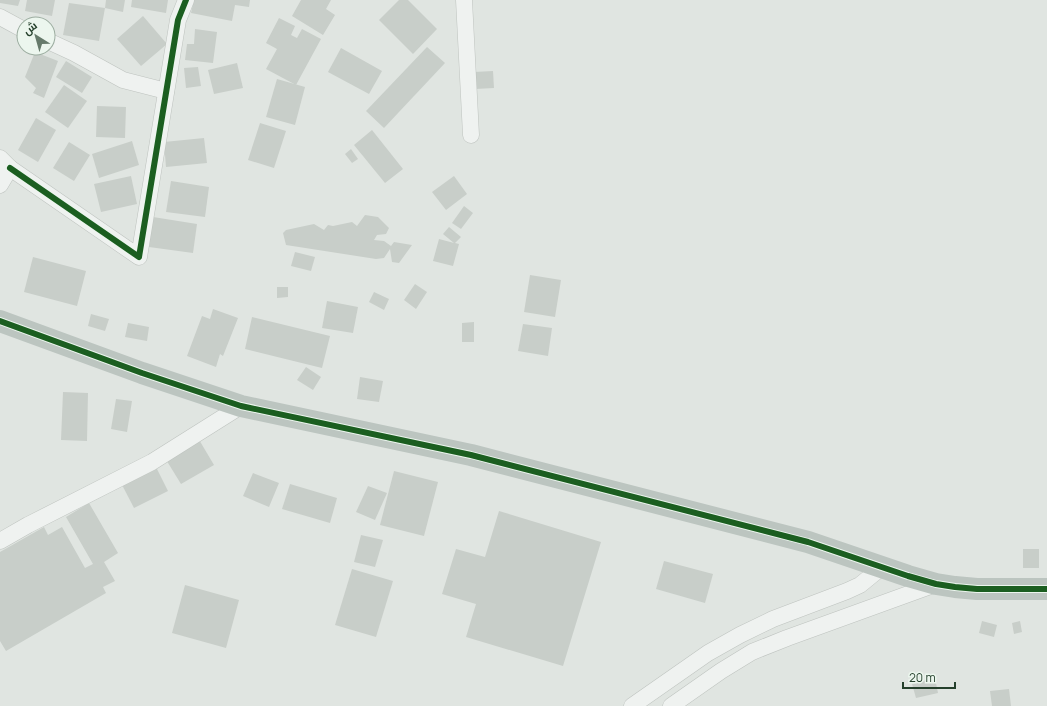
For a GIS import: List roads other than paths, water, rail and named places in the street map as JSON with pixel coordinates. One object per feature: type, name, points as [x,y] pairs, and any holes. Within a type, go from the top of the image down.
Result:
[{"type":"street","points":[[0,185],[5,163],[138,258],[178,20],[186,0]]},
{"type":"street","points":[[464,0],[471,136]]},
{"type":"street","points":[[0,17],[16,26]]},
{"type":"street","points":[[56,45],[123,80],[166,91]]},
{"type":"street","points":[[0,321],[142,373],[240,406],[471,455],[808,542],[936,584],[955,587],[1047,589]]},
{"type":"street","points":[[0,541],[28,525],[152,462],[240,406]]},
{"type":"street","points":[[632,706],[708,654],[740,635],[772,619],[860,585],[882,567]]},
{"type":"street","points":[[671,706],[726,668],[758,650],[936,584]]}]
